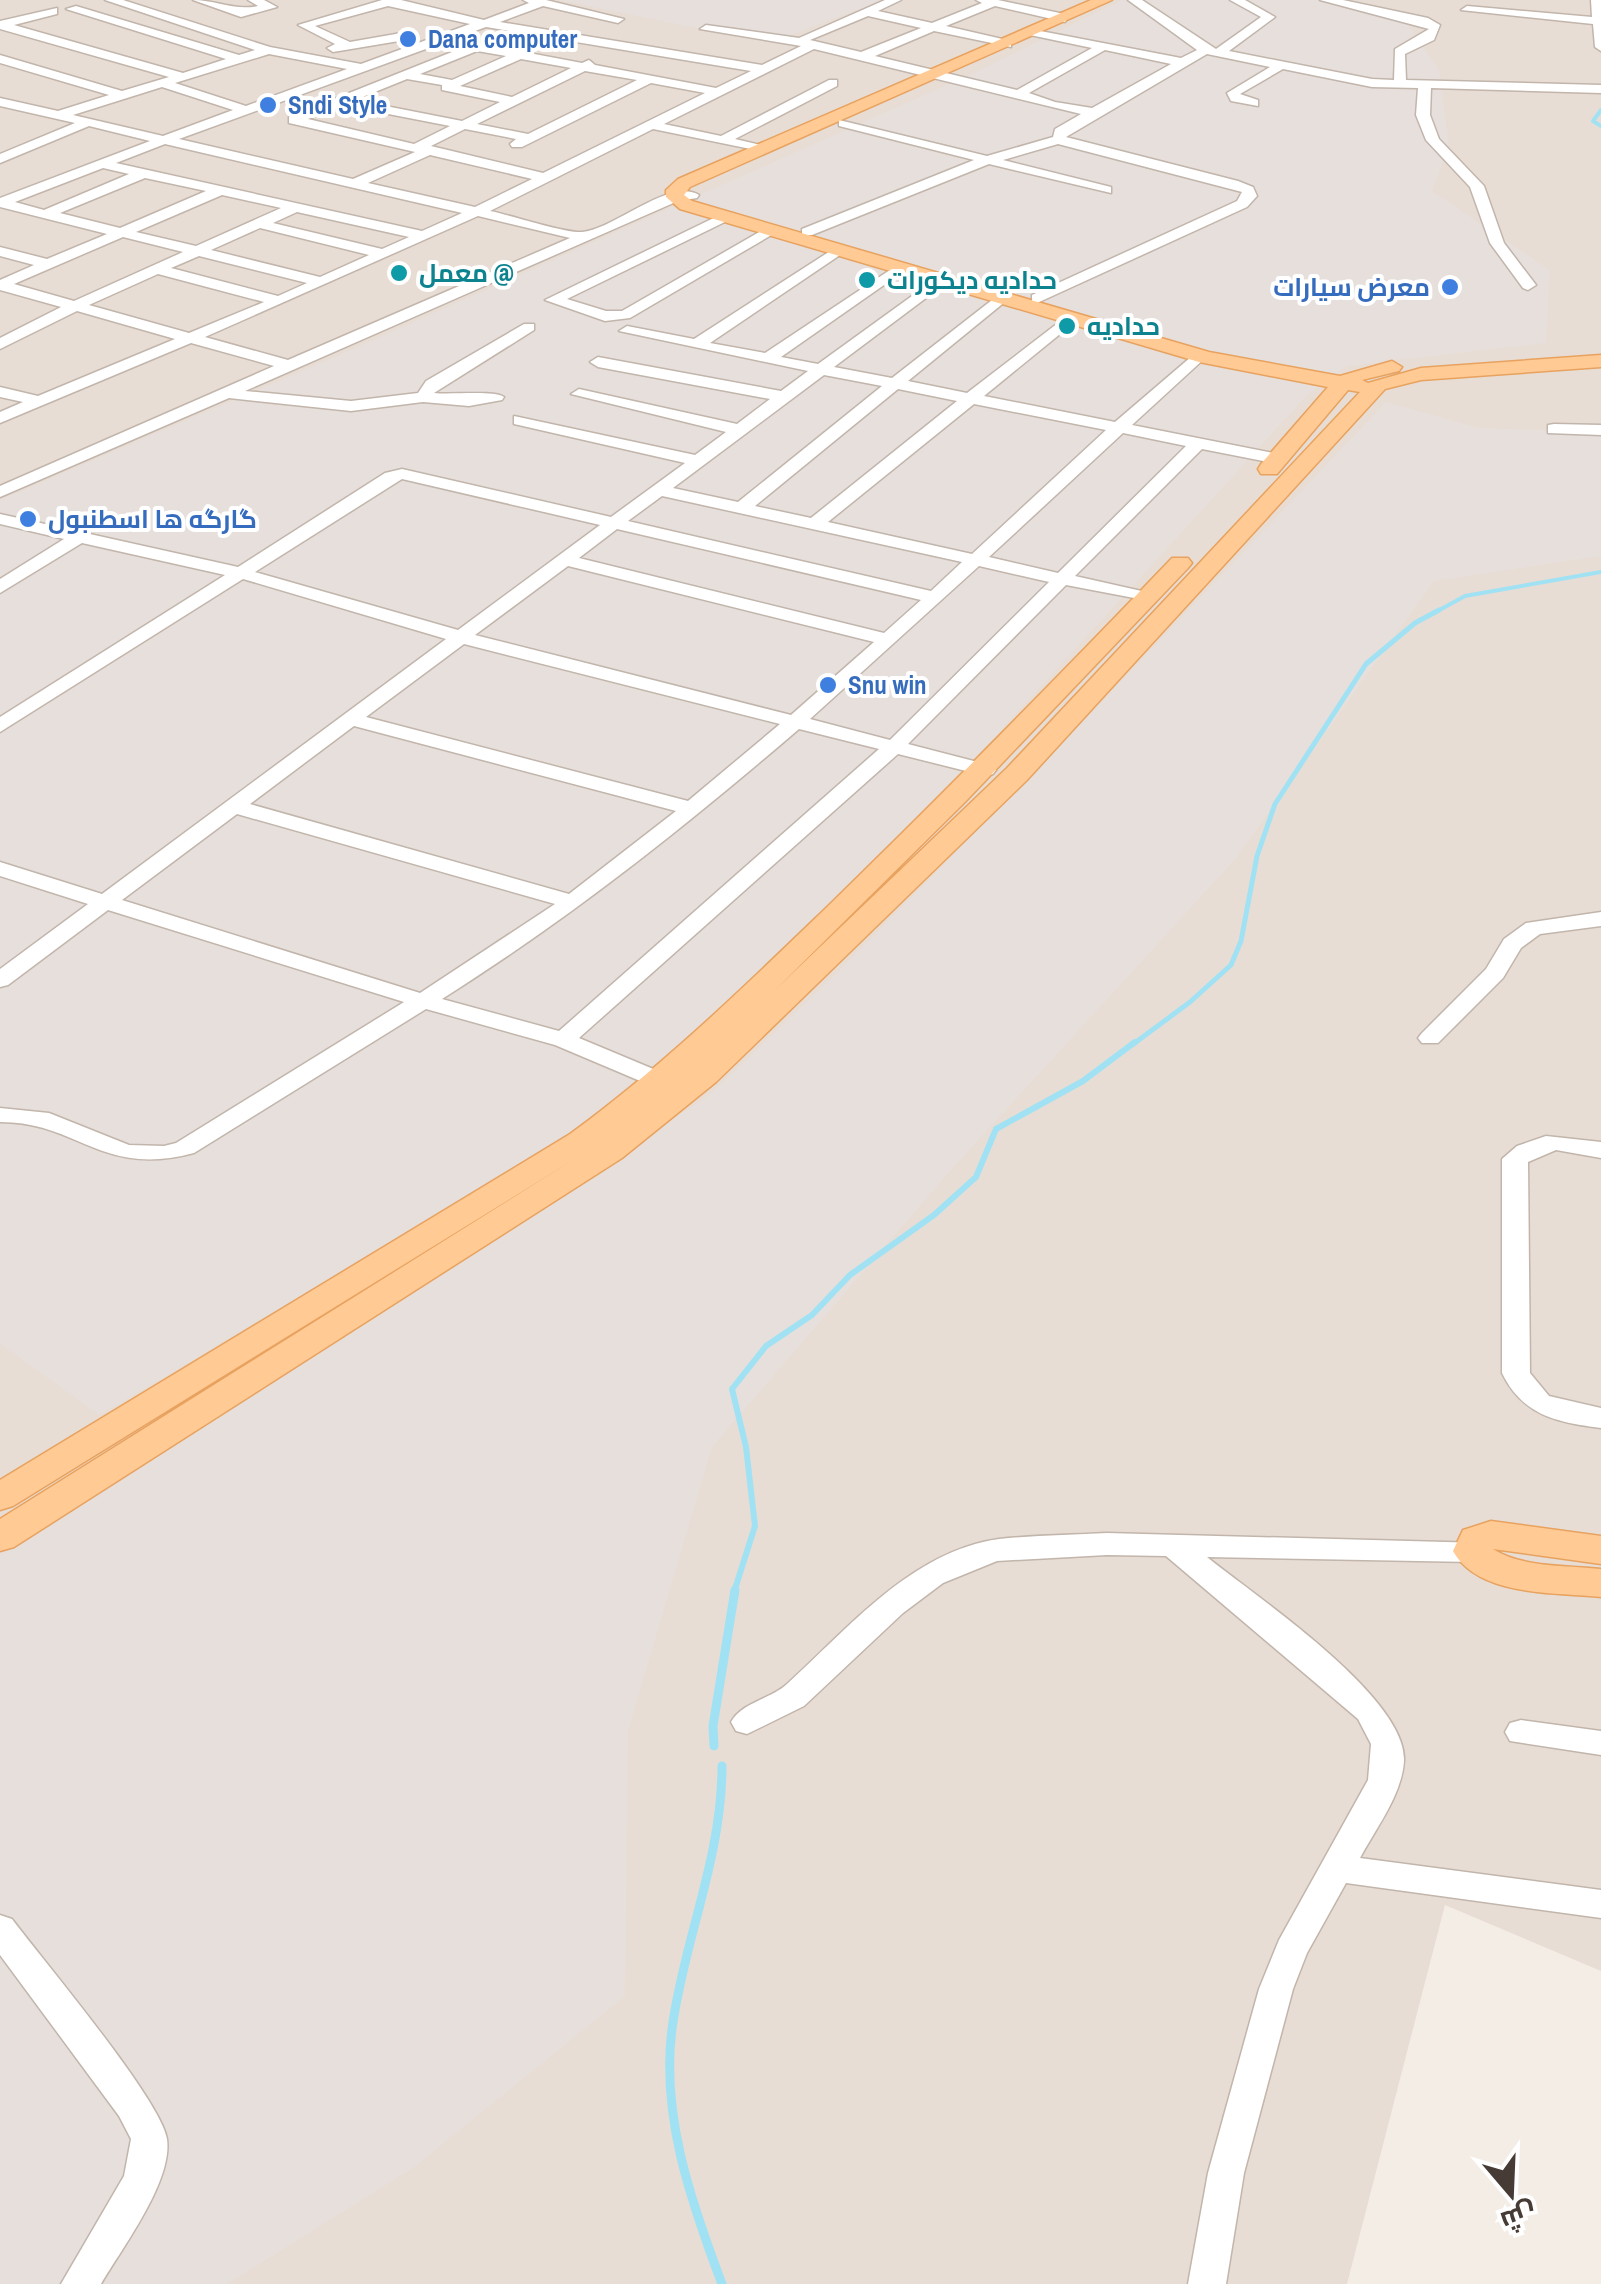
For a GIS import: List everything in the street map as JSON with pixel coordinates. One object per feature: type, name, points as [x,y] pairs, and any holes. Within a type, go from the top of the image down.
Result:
[{"type":"main road","points":[[1104,0],[680,186],[682,203],[1198,356],[1357,385],[1421,374],[1601,361]]},
{"type":"main road","points":[[684,196],[934,77]]},
{"type":"main road","points":[[684,196],[1263,366],[1357,385]]},
{"type":"main road","points":[[0,1498],[581,1141],[661,1081],[986,770],[1278,460],[1357,385],[1403,366],[1601,352]]},
{"type":"main road","points":[[0,1537],[610,1151],[676,1101],[1017,774],[1357,385]]},
{"type":"main road","points":[[1601,1550],[1491,1535],[1477,1540],[1472,1551],[1480,1563],[1496,1570],[1601,1583]]},
{"type":"street","points":[[96,0],[72,8],[240,59]]},
{"type":"street","points":[[111,0],[268,50],[454,84]]},
{"type":"street","points":[[199,0],[234,11],[248,13],[267,8],[283,12]]},
{"type":"street","points":[[254,0],[270,6],[267,8]]},
{"type":"street","points":[[806,44],[805,38],[895,0]]},
{"type":"street","points":[[1134,0],[1212,51],[1347,80],[1601,90]]},
{"type":"street","points":[[1059,138],[1060,132],[1268,17],[1236,0]]},
{"type":"street","points":[[1326,0],[1424,21],[1436,28],[1430,36],[1399,52],[1400,84]]},
{"type":"street","points":[[1596,0],[1601,47]]},
{"type":"street","points":[[404,53],[355,45],[304,26],[391,1],[486,22],[764,69]]},
{"type":"street","points":[[1,203],[535,2],[618,19]]},
{"type":"street","points":[[863,56],[987,2],[1064,18]]},
{"type":"street","points":[[0,10],[31,16]]},
{"type":"street","points":[[1467,10],[1597,21]]},
{"type":"street","points":[[1,25],[52,11]]},
{"type":"street","points":[[0,56],[234,11]]},
{"type":"street","points":[[866,12],[1007,44]]},
{"type":"street","points":[[299,17],[314,21]]},
{"type":"street","points":[[330,17],[407,36],[720,92]]},
{"type":"street","points":[[1,25],[181,76]]},
{"type":"street","points":[[706,28],[863,56],[934,77],[1019,94],[1052,106],[1097,113]]},
{"type":"street","points":[[1034,32],[1185,63]]},
{"type":"street","points":[[292,55],[407,36]]},
{"type":"street","points":[[0,418],[323,282],[476,212],[720,92],[806,44]]},
{"type":"street","points":[[351,184],[627,46]]},
{"type":"street","points":[[476,47],[294,120],[545,178]]},
{"type":"street","points":[[1019,94],[1102,47]]},
{"type":"street","points":[[56,116],[268,50]]},
{"type":"street","points":[[514,101],[447,88],[519,55]]},
{"type":"street","points":[[0,56],[121,95]]},
{"type":"street","points":[[1253,102],[1236,98],[1233,93],[1280,66]]},
{"type":"street","points":[[481,162],[650,79]]},
{"type":"street","points":[[722,140],[833,82]]},
{"type":"street","points":[[162,83],[246,110]]},
{"type":"street","points":[[1425,85],[1423,115],[1432,140],[1477,186],[1497,242],[1528,285]]},
{"type":"street","points":[[274,100],[315,111]]},
{"type":"street","points":[[341,101],[530,138]]},
{"type":"street","points":[[0,102],[158,142],[586,237]]},
{"type":"street","points":[[0,118],[24,108]]},
{"type":"street","points":[[844,123],[1106,190]]},
{"type":"street","points":[[0,159],[84,124]]},
{"type":"street","points":[[653,125],[760,149]]},
{"type":"street","points":[[807,232],[988,160],[1059,138],[1073,146],[1248,190],[1250,196],[1242,204],[1036,298]]},
{"type":"street","points":[[26,148],[424,236]]},
{"type":"street","points":[[46,214],[142,174]]},
{"type":"street","points":[[0,285],[219,191]]},
{"type":"street","points":[[0,492],[684,196]]},
{"type":"street","points":[[1,203],[323,282]]},
{"type":"street","points":[[1,342],[294,208]]},
{"type":"street","points":[[726,216],[553,300],[604,316],[625,315],[772,230]]},
{"type":"street","points":[[256,223],[385,254]]},
{"type":"street","points":[[696,345],[838,250]]},
{"type":"street","points":[[0,251],[48,264]]},
{"type":"street","points":[[767,358],[898,268]]},
{"type":"street","points":[[156,269],[279,301]]},
{"type":"street","points":[[0,980],[942,280]]},
{"type":"street","points":[[0,285],[194,336],[290,366]]},
{"type":"street","points":[[740,508],[1000,298]]},
{"type":"street","points":[[814,524],[1071,318]]},
{"type":"street","points":[[423,397],[432,384],[530,327]]},
{"type":"street","points":[[627,331],[1278,460]]},
{"type":"street","points":[[0,1114],[36,1116],[127,1154],[166,1155],[186,1148],[423,1000],[572,902],[800,721],[1198,356]]},
{"type":"street","points":[[598,362],[784,398]]},
{"type":"street","points":[[0,392],[38,401]]},
{"type":"street","points":[[228,394],[351,406],[423,397],[470,401],[496,396]]},
{"type":"street","points":[[579,394],[741,430]]},
{"type":"street","points":[[520,420],[700,460]]},
{"type":"street","points":[[1554,429],[1601,430]]},
{"type":"street","points":[[562,1040],[896,744],[1197,444]]},
{"type":"street","points":[[0,726],[237,572],[391,477],[402,474],[420,475],[937,598]]},
{"type":"street","points":[[660,490],[1148,598]]},
{"type":"street","points":[[0,519],[237,572],[462,638],[896,744],[986,770]]},
{"type":"street","points":[[0,586],[79,537]]},
{"type":"street","points":[[566,560],[888,640]]},
{"type":"street","points":[[353,720],[693,809]]},
{"type":"street","points":[[236,807],[572,902]]},
{"type":"street","points":[[0,869],[562,1040],[661,1081]]},
{"type":"street","points":[[1430,1038],[1495,973],[1512,944],[1534,928],[1601,919]]},
{"type":"street","points":[[1601,1150],[1556,1142],[1533,1144],[1515,1159],[1515,1237],[1516,1373],[1524,1394],[1557,1412],[1601,1418]]},
{"type":"street","points":[[1173,1545],[1359,1698],[1378,1720],[1389,1746],[1389,1772],[1291,1950],[1276,1989],[1226,2173],[1207,2284]]},
{"type":"street","points":[[748,1722],[793,1698],[892,1606],[932,1575],[963,1560],[1030,1546],[1472,1551]]},
{"type":"street","points":[[1520,1732],[1601,1743]]},
{"type":"street","points":[[1337,1868],[1601,1904]]},
{"type":"street","points":[[0,1929],[132,2105],[149,2139],[142,2180],[80,2284]]},
{"type":"shaded area","points":[[0,0],[1601,0],[1601,1971],[1445,1905],[1347,2284],[0,2284]]},
{"type":"shaded area","points":[[560,0],[884,0],[769,43]]},
{"type":"shaded area","points":[[1122,0],[1339,0],[1401,14],[1439,70],[1449,146],[1432,191],[1550,270],[1546,343],[1347,366],[1307,395],[983,750],[637,1097],[100,1415],[0,1344],[0,500],[337,356],[974,73]]},
{"type":"shaded area","points":[[1386,402],[1479,428],[1601,432],[1601,556],[1434,581],[1237,857],[950,1171],[712,1447],[628,1731],[625,1996],[413,2168],[227,2284],[0,2284],[0,1550],[706,1098],[831,979],[1027,780]]},
{"type":"waterway","points":[[1601,110],[1593,121],[1601,126]]},
{"type":"waterway","points":[[1434,613],[1465,596],[1601,572]]},
{"type":"waterway","points":[[1132,1045],[1190,1002],[1231,965],[1241,941],[1257,856],[1275,804],[1366,664],[1415,623],[1439,610]]},
{"type":"waterway","points":[[734,1592],[755,1526],[746,1447],[732,1389],[766,1346],[812,1315],[850,1275],[934,1215],[976,1177],[996,1129],[1083,1081],[1135,1042]]},
{"type":"waterway","points":[[714,1746],[713,1726],[735,1590]]},
{"type":"waterway","points":[[722,1766],[716,1832],[679,1990],[670,2055],[670,2089],[681,2156],[722,2284]]},
{"type":"place","name":"Dana computer","points":[[408,39]]},
{"type":"place","name":"Sndi Style","points":[[268,105]]},
{"type":"place","name":"معمل @","points":[[399,273]]},
{"type":"place","name":"حداديه ديكورات","points":[[867,280]]},
{"type":"place","name":"معرض سيارات","points":[[1450,287]]},
{"type":"place","name":"حداديه","points":[[1067,326]]},
{"type":"place","name":"گارگه ها اسطنبول","points":[[28,519]]},
{"type":"place","name":"Snu win","points":[[828,685]]}]
